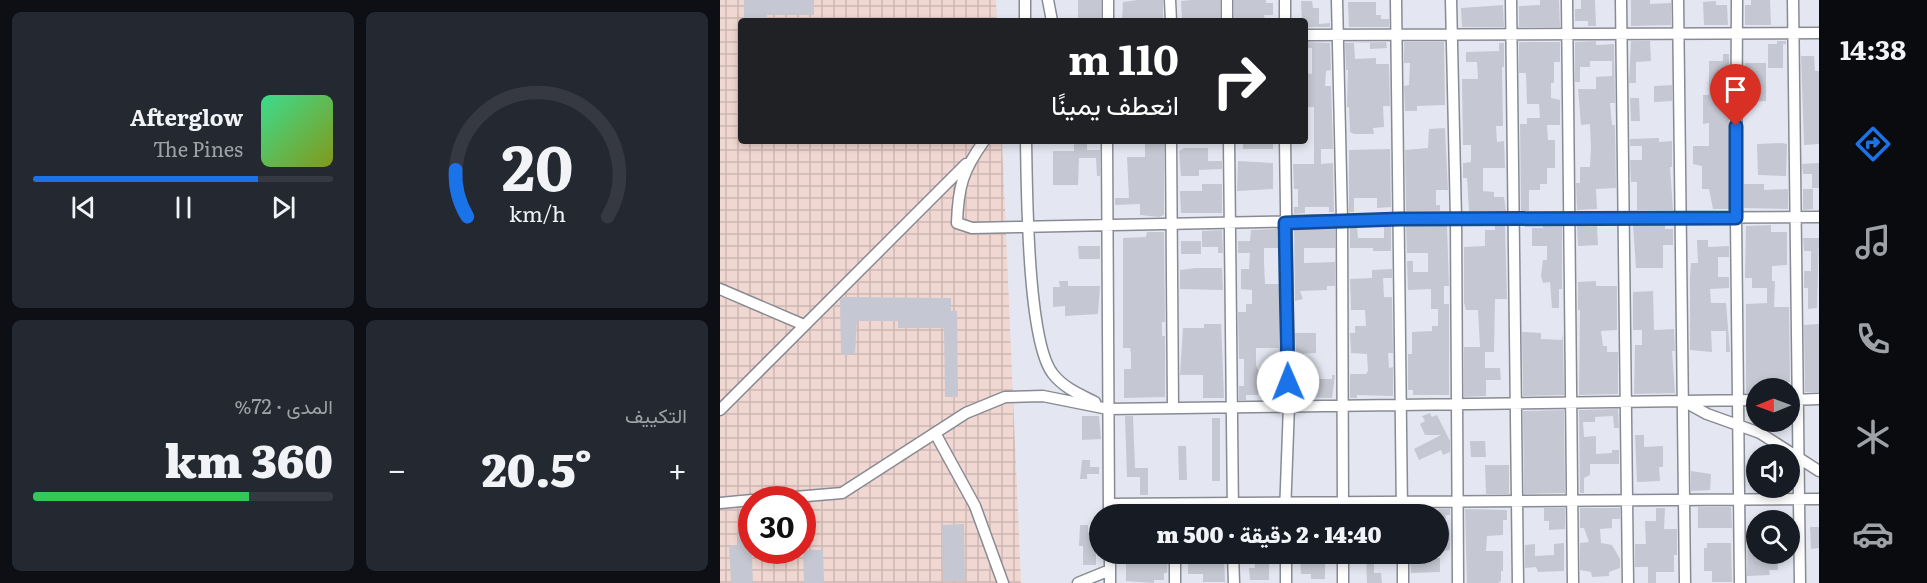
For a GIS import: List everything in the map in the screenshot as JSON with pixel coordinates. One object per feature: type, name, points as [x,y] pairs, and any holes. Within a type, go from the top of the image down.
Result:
[{"type":"street","points":[[1025,0],[1025,18]]},
{"type":"street","points":[[1048,0],[1051,18]]},
{"type":"street","points":[[1108,0],[1108,18]]},
{"type":"street","points":[[1170,0],[1171,18]]},
{"type":"street","points":[[1227,0],[1227,18]]},
{"type":"street","points":[[1285,0],[1285,18]]},
{"type":"street","points":[[1338,0],[1342,220],[1342,502]]},
{"type":"street","points":[[1396,0],[1402,502]]},
{"type":"street","points":[[1451,0],[1456,219],[1458,583]]},
{"type":"street","points":[[1511,0],[1518,583]]},
{"type":"street","points":[[1568,0],[1573,583]]},
{"type":"street","points":[[1621,0],[1628,583]]},
{"type":"street","points":[[1678,0],[1685,583]]},
{"type":"street","points":[[1737,0],[1736,218],[1740,583]]},
{"type":"street","points":[[1793,0],[1796,218],[1794,378]]},
{"type":"street","points":[[1308,35],[1819,33]]},
{"type":"street","points":[[720,410],[969,162],[982,144]]},
{"type":"street","points":[[1026,144],[1029,227],[1039,342],[1052,372],[1068,389],[1108,409]]},
{"type":"street","points":[[1107,144],[1109,504]]},
{"type":"street","points":[[1171,144],[1173,408]]},
{"type":"street","points":[[1229,144],[1233,504]]},
{"type":"street","points":[[1285,144],[1289,405],[1285,503]]},
{"type":"street","points":[[969,162],[958,190],[957,223],[972,228],[1399,219],[1819,217]]},
{"type":"street","points":[[720,289],[804,325]]},
{"type":"street","points":[[816,495],[842,493],[966,413],[1005,397],[1043,396],[1108,409],[1746,400]]},
{"type":"street","points":[[1800,400],[1819,399]]},
{"type":"street","points":[[1683,401],[1707,414],[1760,433],[1779,444]]},
{"type":"street","points":[[935,433],[975,506],[1003,583]]},
{"type":"street","points":[[1800,457],[1804,463],[1819,471]]},
{"type":"street","points":[[1276,504],[1819,499]]},
{"type":"street","points":[[1799,500],[1800,583]]},
{"type":"street","points":[[720,502],[738,501]]},
{"type":"street","points":[[1110,564],[1110,583]]},
{"type":"street","points":[[1175,564],[1175,583]]},
{"type":"street","points":[[1233,564],[1234,583]]},
{"type":"street","points":[[1286,564],[1286,583]]},
{"type":"street","points":[[1343,564],[1343,583]]},
{"type":"street","points":[[1403,564],[1403,583]]},
{"type":"street","points":[[1078,583],[1110,570]]},
{"type":"shaded area","points":[[720,0],[996,0],[997,18],[738,18],[738,144],[1002,144],[1021,583],[720,583]]},
{"type":"building","points":[[744,0],[814,0],[814,15],[767,15],[767,18],[744,18]]},
{"type":"building","points":[[1078,0],[1101,0],[1101,18],[1078,18]]},
{"type":"building","points":[[1163,0],[1163,18],[1122,18],[1123,2]]},
{"type":"building","points":[[1220,0],[1220,18],[1182,18],[1181,1]]},
{"type":"building","points":[[1234,0],[1266,0],[1266,3],[1273,3],[1273,15],[1264,15],[1264,18],[1234,18]]},
{"type":"building","points":[[1540,0],[1559,0],[1560,27],[1519,27],[1519,6],[1540,5]]},
{"type":"building","points":[[1581,0],[1595,0],[1596,26],[1588,26],[1588,21],[1575,21],[1575,9],[1581,9]]},
{"type":"building","points":[[1631,0],[1650,0],[1650,4],[1671,3],[1671,25],[1631,26]]},
{"type":"building","points":[[1751,0],[1770,0],[1771,25],[1745,25],[1745,5],[1751,5]]},
{"type":"building","points":[[1301,1],[1312,1],[1313,8],[1319,8],[1319,24],[1330,23],[1330,27],[1308,27],[1308,18],[1302,18]]},
{"type":"building","points":[[1716,1],[1716,5],[1727,5],[1728,25],[1704,25],[1703,2]]},
{"type":"building","points":[[1348,2],[1376,2],[1376,15],[1381,15],[1381,19],[1389,19],[1389,27],[1349,27]]},
{"type":"building","points":[[1503,5],[1504,27],[1462,27],[1461,8]]},
{"type":"building","points":[[1596,41],[1596,45],[1614,44],[1615,103],[1610,103],[1612,125],[1615,125],[1616,188],[1596,189],[1597,209],[1577,210],[1576,183],[1580,183],[1580,167],[1590,167],[1591,148],[1590,124],[1581,125],[1578,89],[1596,89],[1596,77],[1612,76],[1612,61],[1590,61],[1590,67],[1580,67],[1580,82],[1575,82],[1575,42]]},
{"type":"building","points":[[1631,41],[1650,41],[1651,61],[1636,62],[1636,83],[1629,83]]},
{"type":"building","points":[[1777,41],[1786,41],[1786,44],[1783,44],[1783,68],[1768,68],[1768,44],[1777,44]]},
{"type":"building","points":[[1308,42],[1330,43],[1331,70],[1326,71],[1325,86],[1331,86],[1333,149],[1321,149],[1321,164],[1333,163],[1334,212],[1329,212],[1329,207],[1305,207],[1305,213],[1294,214],[1294,207],[1298,207],[1298,189],[1294,189],[1293,164],[1314,164],[1314,107],[1308,107],[1308,73],[1312,74],[1312,48],[1308,48]]},
{"type":"building","points":[[1386,42],[1387,48],[1370,49],[1370,43],[1354,43],[1355,59],[1376,58],[1376,64],[1389,64],[1390,106],[1383,106],[1384,127],[1373,128],[1374,134],[1354,134],[1350,132],[1349,107],[1347,107],[1348,70],[1346,70],[1345,43]]},
{"type":"building","points":[[1404,42],[1444,42],[1445,105],[1417,106],[1417,111],[1405,111],[1404,86],[1409,85],[1410,63],[1404,63]]},
{"type":"building","points":[[1519,42],[1560,42],[1560,62],[1554,62],[1551,98],[1560,100],[1560,125],[1547,125],[1548,140],[1555,140],[1555,168],[1547,168],[1547,184],[1540,184],[1540,190],[1529,190],[1529,211],[1521,211],[1520,124],[1527,124],[1527,118],[1540,118],[1539,104],[1527,104],[1526,73],[1519,73]]},
{"type":"building","points":[[1499,43],[1504,43],[1503,126],[1496,126],[1497,142],[1504,141],[1505,168],[1483,168],[1483,191],[1494,192],[1494,197],[1504,197],[1506,211],[1469,211],[1467,178],[1463,178],[1463,163],[1471,162],[1471,145],[1463,145],[1462,79],[1478,79],[1477,62],[1466,62],[1466,52],[1499,51]]},
{"type":"building","points":[[1723,54],[1729,54],[1729,74],[1724,74],[1724,82],[1718,82],[1718,103],[1729,103],[1729,209],[1713,209],[1709,189],[1702,189],[1702,166],[1693,164],[1693,146],[1709,146],[1709,123],[1703,124],[1703,95],[1709,95],[1709,61],[1723,61]]},
{"type":"building","points":[[1801,56],[1814,56],[1815,71],[1819,71],[1819,144],[1804,145]]},
{"type":"building","points":[[1745,63],[1766,63],[1766,101],[1746,102]]},
{"type":"building","points":[[1672,85],[1672,101],[1654,102],[1654,86]]},
{"type":"building","points":[[1630,98],[1639,98],[1640,121],[1631,121]]},
{"type":"building","points":[[1445,128],[1448,190],[1436,190],[1436,205],[1440,205],[1440,211],[1406,211],[1405,150],[1428,148],[1429,129]]},
{"type":"building","points":[[1659,138],[1659,142],[1672,141],[1672,167],[1670,167],[1673,210],[1637,210],[1637,182],[1631,182],[1630,160],[1642,160],[1642,146],[1630,146],[1630,139]]},
{"type":"building","points":[[1074,144],[1087,144],[1087,150],[1100,150],[1100,176],[1097,176],[1096,158],[1079,158],[1078,185],[1053,185],[1053,151],[1074,151]]},
{"type":"building","points":[[1145,144],[1164,144],[1164,215],[1159,217],[1140,215],[1140,204],[1115,205],[1115,198],[1129,198],[1127,157],[1145,157]]},
{"type":"building","points":[[1243,144],[1273,144],[1273,149],[1243,149]]},
{"type":"building","points":[[1757,144],[1787,144],[1786,176],[1758,175]]},
{"type":"building","points":[[1184,148],[1208,148],[1208,161],[1222,161],[1222,169],[1199,170],[1199,176],[1181,176],[1179,151]]},
{"type":"building","points":[[1390,149],[1391,207],[1377,208],[1377,198],[1354,198],[1354,212],[1349,212],[1349,150]]},
{"type":"building","points":[[1238,161],[1273,163],[1273,189],[1237,191]]},
{"type":"building","points":[[1819,163],[1819,188],[1812,188],[1812,174],[1803,174],[1802,164]]},
{"type":"building","points":[[1202,184],[1222,184],[1222,213],[1181,213],[1180,191],[1202,191]]},
{"type":"building","points":[[1744,184],[1764,184],[1764,190],[1788,189],[1788,209],[1744,208]]},
{"type":"building","points":[[1803,189],[1813,189],[1813,209],[1803,210]]},
{"type":"building","points":[[1633,225],[1665,225],[1665,229],[1673,229],[1673,245],[1663,245],[1663,268],[1636,268]]},
{"type":"building","points":[[1771,225],[1771,232],[1787,232],[1787,265],[1772,266],[1772,281],[1775,281],[1774,307],[1789,307],[1790,378],[1746,378],[1746,304],[1767,303],[1767,288],[1752,288],[1752,278],[1745,278],[1746,226]]},
{"type":"building","points":[[1406,226],[1447,226],[1449,286],[1444,286],[1444,304],[1449,304],[1449,395],[1413,395],[1413,390],[1408,390],[1408,354],[1412,354],[1412,332],[1432,331],[1432,326],[1438,326],[1438,309],[1431,309],[1431,289],[1408,290],[1407,261],[1413,261],[1413,272],[1428,272],[1428,253],[1407,253]]},
{"type":"building","points":[[1495,226],[1505,226],[1507,299],[1495,299],[1494,352],[1485,352],[1485,368],[1500,368],[1501,380],[1486,380],[1486,396],[1464,397],[1464,347],[1480,347],[1478,310],[1466,310],[1464,303],[1464,247],[1485,246],[1485,230],[1495,230]]},
{"type":"building","points":[[1543,226],[1562,226],[1562,289],[1559,289],[1559,308],[1552,308],[1550,282],[1543,283],[1541,276],[1543,260],[1547,260],[1547,246],[1532,246],[1532,228],[1543,228]]},
{"type":"building","points":[[1577,226],[1597,226],[1598,245],[1578,246]]},
{"type":"building","points":[[1357,227],[1358,238],[1384,238],[1384,227],[1391,227],[1391,251],[1350,248],[1350,228]]},
{"type":"building","points":[[1335,228],[1335,248],[1304,248],[1304,263],[1335,262],[1335,286],[1327,286],[1327,290],[1300,291],[1303,299],[1295,301],[1294,229]]},
{"type":"building","points":[[1277,229],[1278,248],[1264,248],[1264,263],[1265,284],[1279,284],[1279,348],[1256,348],[1256,365],[1258,370],[1279,370],[1281,385],[1278,385],[1278,392],[1258,392],[1258,395],[1246,395],[1246,400],[1239,400],[1239,386],[1244,386],[1244,359],[1239,359],[1238,312],[1246,312],[1246,304],[1252,304],[1252,290],[1241,289],[1241,269],[1249,269],[1250,253],[1238,253],[1238,241],[1250,241],[1251,230]]},
{"type":"building","points":[[1222,230],[1223,253],[1218,253],[1218,247],[1202,247],[1202,231]]},
{"type":"building","points":[[1147,232],[1164,232],[1165,322],[1162,322],[1162,336],[1165,336],[1165,397],[1124,398],[1124,369],[1131,369],[1131,354],[1130,348],[1123,348],[1123,238],[1146,237]]},
{"type":"building","points":[[1803,238],[1819,238],[1817,308],[1808,309],[1808,288],[1804,288],[1804,271],[1811,271],[1811,251],[1804,251]]},
{"type":"building","points":[[1697,240],[1708,240],[1708,247],[1729,246],[1729,257],[1718,257],[1718,277],[1729,277],[1729,288],[1710,289],[1711,303],[1726,303],[1730,352],[1726,352],[1726,331],[1711,331],[1712,352],[1690,350],[1690,277],[1691,263],[1698,263]]},
{"type":"building","points":[[1181,241],[1201,241],[1201,254],[1181,254]]},
{"type":"building","points":[[1078,246],[1100,246],[1100,259],[1079,259]]},
{"type":"building","points":[[1222,268],[1223,290],[1180,289],[1180,270]]},
{"type":"building","points":[[1392,269],[1392,278],[1383,278],[1384,297],[1392,297],[1393,353],[1388,353],[1389,368],[1393,367],[1393,396],[1357,395],[1357,398],[1350,398],[1350,374],[1366,374],[1368,371],[1367,354],[1351,353],[1350,333],[1355,333],[1355,326],[1366,326],[1365,310],[1351,310],[1350,279],[1372,278],[1372,270]]},
{"type":"building","points":[[1059,281],[1068,281],[1068,286],[1100,286],[1098,314],[1065,316],[1065,306],[1053,307],[1053,287],[1060,287]]},
{"type":"building","points":[[1596,281],[1596,286],[1617,286],[1617,330],[1601,331],[1603,346],[1607,346],[1607,352],[1618,352],[1618,394],[1579,395],[1578,282]]},
{"type":"building","points":[[1653,291],[1654,330],[1674,329],[1675,351],[1672,351],[1675,393],[1634,394],[1635,345],[1642,345],[1642,330],[1633,330],[1633,292]]},
{"type":"building","points":[[843,297],[951,298],[951,311],[957,311],[958,397],[945,397],[944,328],[898,328],[898,321],[857,321],[855,354],[841,355],[840,300]]},
{"type":"building","points":[[1221,321],[1224,398],[1203,398],[1203,375],[1180,375],[1183,328],[1204,328],[1204,324],[1221,324]]},
{"type":"building","points":[[1819,324],[1819,392],[1805,392],[1804,325]]},
{"type":"building","points":[[1522,332],[1541,333],[1541,339],[1562,340],[1563,334],[1564,395],[1523,396]]},
{"type":"building","points":[[1295,333],[1316,333],[1316,353],[1296,354]]},
{"type":"building","points":[[1332,375],[1335,375],[1332,398],[1296,397],[1296,379],[1332,379]]},
{"type":"building","points":[[1618,409],[1619,428],[1614,428],[1613,416],[1595,417],[1595,422],[1583,422],[1584,437],[1596,436],[1596,454],[1619,450],[1619,464],[1590,464],[1590,475],[1584,478],[1584,493],[1580,493],[1579,410]]},
{"type":"building","points":[[1564,410],[1565,493],[1524,494],[1523,411]]},
{"type":"building","points":[[1430,413],[1432,417],[1437,415],[1450,441],[1450,452],[1443,455],[1441,450],[1419,460],[1414,449],[1441,435],[1425,435],[1420,424],[1425,421],[1422,416]]},
{"type":"building","points":[[1082,416],[1099,416],[1101,439],[1082,440]]},
{"type":"building","points":[[1125,416],[1133,416],[1135,468],[1148,468],[1148,495],[1140,495],[1140,477],[1127,477]]},
{"type":"building","points":[[1212,418],[1220,418],[1220,481],[1212,481]]},
{"type":"building","points":[[1635,435],[1644,435],[1644,447],[1663,446],[1663,467],[1659,467],[1660,481],[1637,482]]},
{"type":"building","points":[[1470,441],[1485,441],[1486,457],[1471,457]]},
{"type":"building","points":[[1178,446],[1186,446],[1187,480],[1179,480]]},
{"type":"building","points":[[1082,460],[1090,460],[1090,467],[1099,467],[1099,474],[1087,474],[1087,479],[1080,479]]},
{"type":"building","points":[[1485,465],[1509,465],[1509,494],[1486,494]]},
{"type":"building","points":[[1691,471],[1711,474],[1710,490],[1691,491]]},
{"type":"building","points":[[1698,507],[1731,507],[1732,528],[1698,528]]},
{"type":"building","points":[[1544,508],[1565,508],[1565,529],[1549,530],[1549,521],[1544,521]]},
{"type":"building","points":[[1580,508],[1620,508],[1620,519],[1612,519],[1612,528],[1600,529],[1601,543],[1612,545],[1620,559],[1620,568],[1609,572],[1609,576],[1592,577],[1591,572],[1580,570],[1580,543],[1589,542],[1584,528],[1580,528]]},
{"type":"building","points":[[1656,508],[1665,508],[1664,529],[1677,529],[1677,555],[1674,555],[1674,572],[1656,572],[1656,583],[1648,583],[1648,567],[1635,567],[1635,544],[1646,544],[1645,521],[1656,521]]},
{"type":"building","points":[[1465,509],[1507,510],[1507,520],[1503,520],[1503,535],[1487,536],[1486,551],[1503,551],[1503,571],[1501,571],[1501,581],[1498,583],[1467,583]]},
{"type":"building","points":[[964,524],[965,581],[943,581],[942,525]]},
{"type":"building","points":[[1080,525],[1088,525],[1089,564],[1096,565],[1083,565],[1083,546],[1079,546]]},
{"type":"building","points":[[1810,527],[1819,527],[1819,548],[1811,549]]},
{"type":"building","points":[[1564,543],[1564,571],[1538,572],[1536,567],[1525,568],[1525,545],[1535,544],[1535,556],[1554,555],[1554,544]]},
{"type":"building","points":[[1707,543],[1731,543],[1732,582],[1712,582],[1712,571],[1704,571],[1704,548],[1707,548]]},
{"type":"building","points":[[738,545],[738,564],[752,564],[753,583],[731,583],[729,546]]},
{"type":"building","points":[[816,550],[823,550],[824,583],[804,583],[803,564],[816,564]]},
{"type":"building","points":[[1126,564],[1167,564],[1164,580],[1154,580],[1154,583],[1126,581]]},
{"type":"building","points":[[1188,564],[1224,564],[1225,582],[1203,582],[1203,574],[1188,574]]},
{"type":"building","points":[[1255,564],[1269,564],[1269,580],[1250,580],[1249,568],[1255,568]]},
{"type":"building","points":[[1300,564],[1325,564],[1325,579],[1311,579],[1311,574],[1301,574]]},
{"type":"building","points":[[1366,564],[1374,564],[1374,573],[1381,573],[1382,583],[1367,583]]},
{"type":"building","points":[[1410,564],[1440,564],[1440,572],[1411,573]]},
{"type":"building","points":[[1747,564],[1778,564],[1778,570],[1769,570],[1770,575],[1747,576]]},
{"type":"route","points":[[1288,382],[1285,223],[1399,219],[1736,218],[1736,126]]}]
